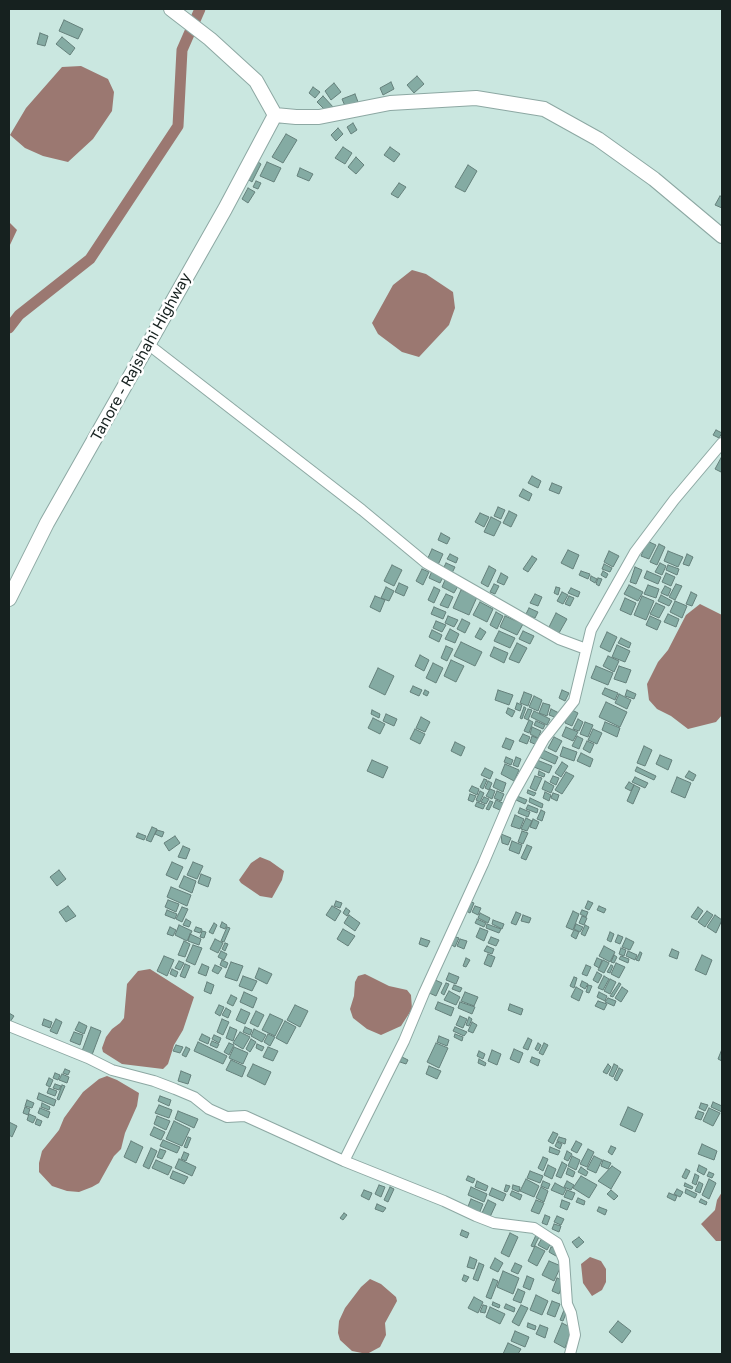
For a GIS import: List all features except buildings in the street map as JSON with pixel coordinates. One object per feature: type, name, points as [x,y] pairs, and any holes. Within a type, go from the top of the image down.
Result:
[{"type":"main road","points":[[171,9],[210,39],[256,81],[275,115],[319,117],[390,103],[476,98],[544,110],[598,139],[654,179],[722,236]]},
{"type":"main road","name":"Tanore - Rajshahi Highway","points":[[9,599],[47,523],[225,209],[275,115]]},
{"type":"street","points":[[149,345],[362,510],[426,563],[559,639],[586,649]]},
{"type":"street","points":[[344,1161],[404,1040],[484,864],[511,798],[544,739],[574,701],[591,630],[635,552],[674,500],[722,443]]},
{"type":"street","points":[[9,1026],[88,1058],[112,1070],[176,1089],[194,1098],[209,1109],[227,1117],[244,1116],[344,1161],[494,1223],[534,1228],[557,1243],[564,1260],[567,1304],[571,1313],[575,1335],[570,1354]]},
{"type":"shaded area","points":[[81,66],[108,79],[114,92],[112,111],[93,139],[68,162],[43,156],[25,148],[10,135],[26,108],[62,67]]},
{"type":"shaded area","points":[[9,222],[17,230],[9,247]]},
{"type":"shaded area","points":[[412,270],[426,274],[453,292],[455,308],[449,325],[419,357],[402,352],[378,334],[372,323],[393,285]]},
{"type":"shaded area","points":[[700,604],[722,615],[722,715],[716,722],[688,729],[671,716],[657,709],[649,700],[647,684],[658,662],[668,650],[686,615]]},
{"type":"shaded area","points":[[260,857],[270,861],[284,871],[282,880],[272,898],[260,896],[239,880],[251,863]]},
{"type":"shaded area","points":[[150,969],[194,997],[183,1030],[174,1045],[168,1064],[163,1069],[122,1064],[103,1052],[102,1048],[106,1037],[124,1018],[127,984],[138,971]]},
{"type":"shaded area","points":[[365,974],[389,986],[407,990],[411,995],[412,1009],[401,1026],[381,1035],[367,1029],[353,1018],[350,1009],[354,996],[355,982],[358,976]]},
{"type":"shaded area","points":[[107,1076],[139,1093],[137,1106],[125,1133],[121,1149],[114,1156],[99,1183],[92,1187],[79,1192],[67,1191],[52,1186],[39,1172],[42,1151],[59,1130],[64,1118],[83,1092],[99,1079]]},
{"type":"shaded area","points":[[722,1192],[722,1241],[716,1241],[701,1224],[715,1210],[717,1200]]},
{"type":"shaded area","points":[[590,1257],[601,1261],[606,1269],[606,1282],[602,1290],[592,1296],[583,1283],[581,1264]]},
{"type":"shaded area","points":[[370,1279],[381,1284],[396,1297],[397,1301],[385,1323],[386,1335],[380,1347],[367,1354],[352,1351],[340,1340],[338,1333],[339,1321],[345,1308],[361,1287]]},
{"type":"waterway","points":[[9,328],[19,315],[90,259],[178,126],[182,50],[200,9]]}]
